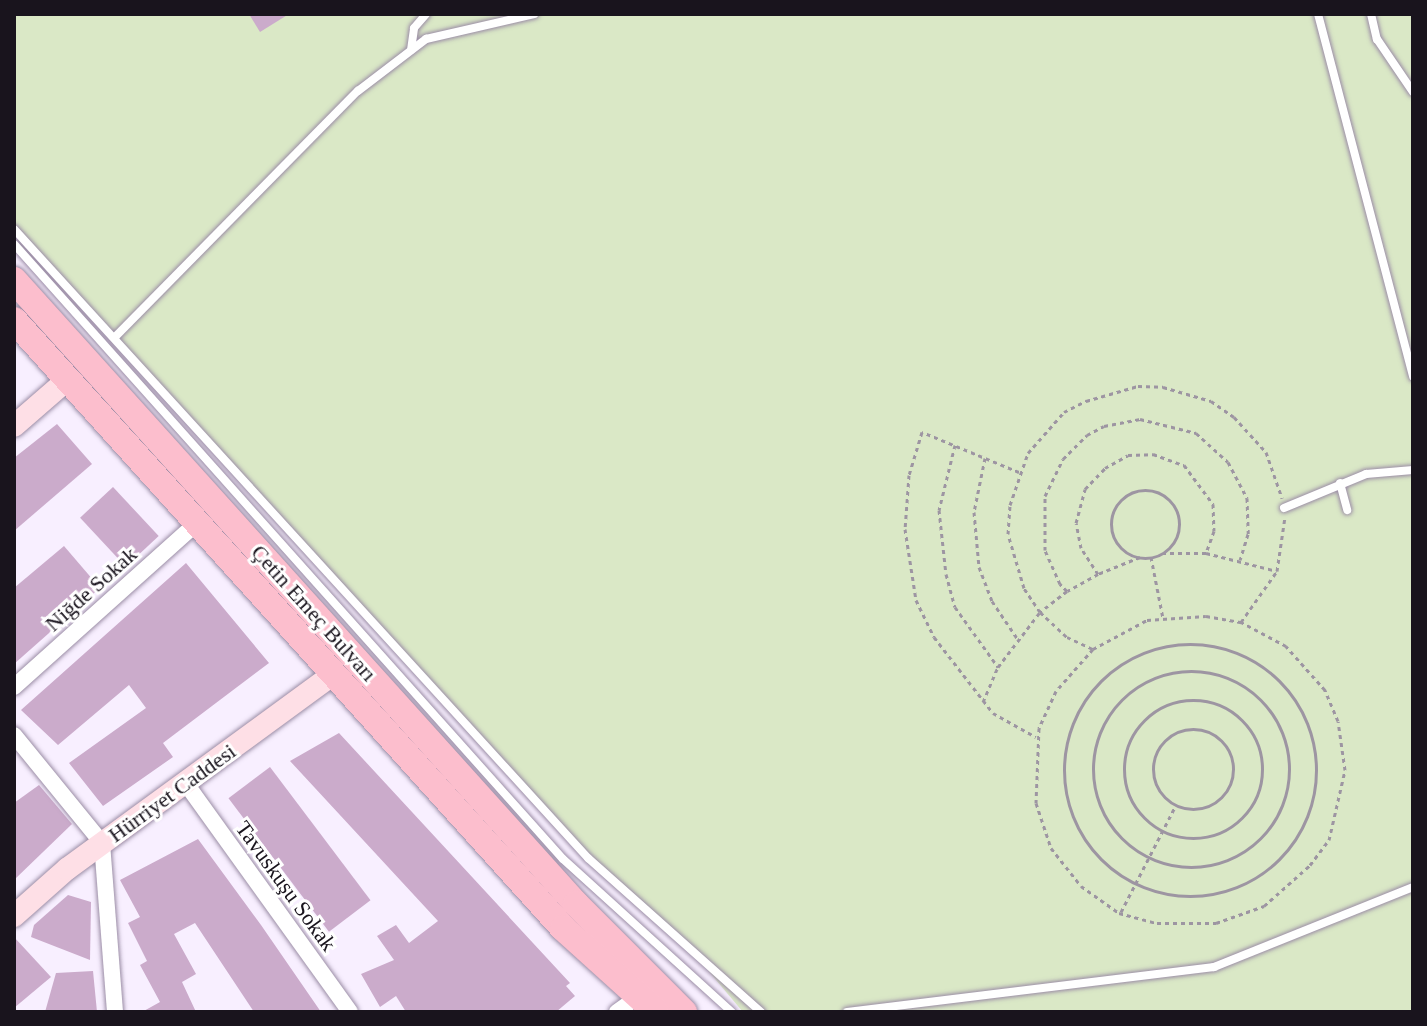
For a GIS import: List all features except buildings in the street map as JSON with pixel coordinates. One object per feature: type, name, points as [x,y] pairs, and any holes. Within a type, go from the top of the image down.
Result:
[{"type":"main road","name":"Çetin Emeç Bulvarı","points":[[14,280],[78,371],[197,523],[610,975],[656,1012]]},
{"type":"main road","name":"Çetin Emeç Bulvarı","points":[[14,320],[78,371],[615,945],[684,1012]]},
{"type":"main road","name":"Çetin Emeç Bulvarı","points":[[615,945],[705,1012]]},
{"type":"main road","name":"Çetin Emeç Bulvarı","points":[[610,975],[626,1010]]},
{"type":"street","points":[[14,426],[78,371]]},
{"type":"street","name":"Niğde Sokak","points":[[14,687],[197,523]]},
{"type":"street","name":"Hürriyet Caddesi","points":[[14,916],[102,843],[187,785],[333,674]]},
{"type":"street","points":[[14,735],[102,843],[115,1012]]},
{"type":"street","name":"Tavuskuşu Sokak","points":[[187,785],[350,1012]]},
{"type":"lane","points":[[410,51],[414,28],[426,14]]},
{"type":"lane","points":[[115,337],[358,91],[426,39],[534,14]]},
{"type":"lane","points":[[1318,14],[1413,377]]},
{"type":"lane","points":[[1371,14],[1377,39],[1413,92]]},
{"type":"lane","points":[[14,229],[577,847],[761,1012]]},
{"type":"lane","points":[[14,244],[563,859],[732,1012]]},
{"type":"lane","points":[[1284,508],[1366,474],[1413,470]]},
{"type":"lane","points":[[1340,483],[1347,510]]},
{"type":"lane","points":[[1297,502],[1299,514]]},
{"type":"lane","points":[[847,1012],[1214,967],[1413,887]]},
{"type":"path","points":[[1093,649],[1067,637],[1040,612],[1024,588],[1008,534],[1019,472],[1064,412],[1113,389],[1163,387],[1211,401],[1253,435],[1274,470],[1284,508],[1277,571],[1241,622]]},
{"type":"path","points":[[1067,591],[1045,550],[1045,496],[1074,447],[1104,426],[1121,422],[1140,419],[1178,425],[1205,439],[1228,462],[1247,498],[1248,534],[1240,560]]},
{"type":"path","points":[[1019,472],[922,432],[906,503],[908,569],[916,600],[934,637],[983,702],[1011,725],[1037,737]]},
{"type":"path","points":[[955,445],[939,510],[946,574],[955,607],[998,667]]},
{"type":"path","points":[[1098,574],[1077,535],[1080,500],[1105,468],[1128,455],[1168,457],[1202,484],[1216,517],[1206,553]]},
{"type":"path","points":[[985,458],[974,512],[979,567],[992,601],[1017,638]]},
{"type":"path","points":[[1140,557],[1117,543],[1111,521],[1120,500],[1140,490],[1162,494],[1177,511],[1178,533],[1163,553]]},
{"type":"path","points":[[983,702],[998,667],[1017,638],[1040,612],[1067,591],[1098,574],[1140,557],[1163,553],[1206,553],[1277,571]]},
{"type":"path","points":[[1151,557],[1163,618]]},
{"type":"path","points":[[1206,616],[1241,622],[1286,646],[1306,666],[1338,721],[1345,770],[1329,840],[1287,888],[1237,918],[1157,923],[1121,914],[1081,886],[1051,848],[1036,803],[1037,737],[1056,691],[1093,649],[1124,628],[1163,618],[1206,616]]},
{"type":"path","points":[[1197,643],[1249,658],[1271,673],[1304,715],[1316,767],[1306,820],[1275,863],[1229,890],[1177,895],[1136,883],[1106,864],[1075,823],[1064,772],[1073,721],[1102,679],[1145,651],[1197,643]]},
{"type":"path","points":[[1187,671],[1228,678],[1263,702],[1285,738],[1289,780],[1284,801],[1262,837],[1227,861],[1185,867],[1150,857],[1131,846],[1105,815],[1094,778],[1098,739],[1117,704],[1149,680],[1187,671]]},
{"type":"path","points":[[1193,700],[1224,708],[1257,742],[1262,774],[1253,804],[1216,834],[1183,837],[1164,831],[1140,812],[1125,781],[1128,747],[1135,732],[1160,709],[1176,702],[1193,700]]},
{"type":"path","points":[[1190,729],[1216,736],[1232,757],[1231,783],[1214,804],[1202,809],[1176,805],[1158,787],[1154,762],[1158,750],[1166,740],[1190,729]]},
{"type":"path","points":[[1121,914],[1176,805]]},
{"type":"green space","points":[[14,14],[1413,14],[1413,1012],[743,1012],[705,967],[588,858],[14,229]]}]
